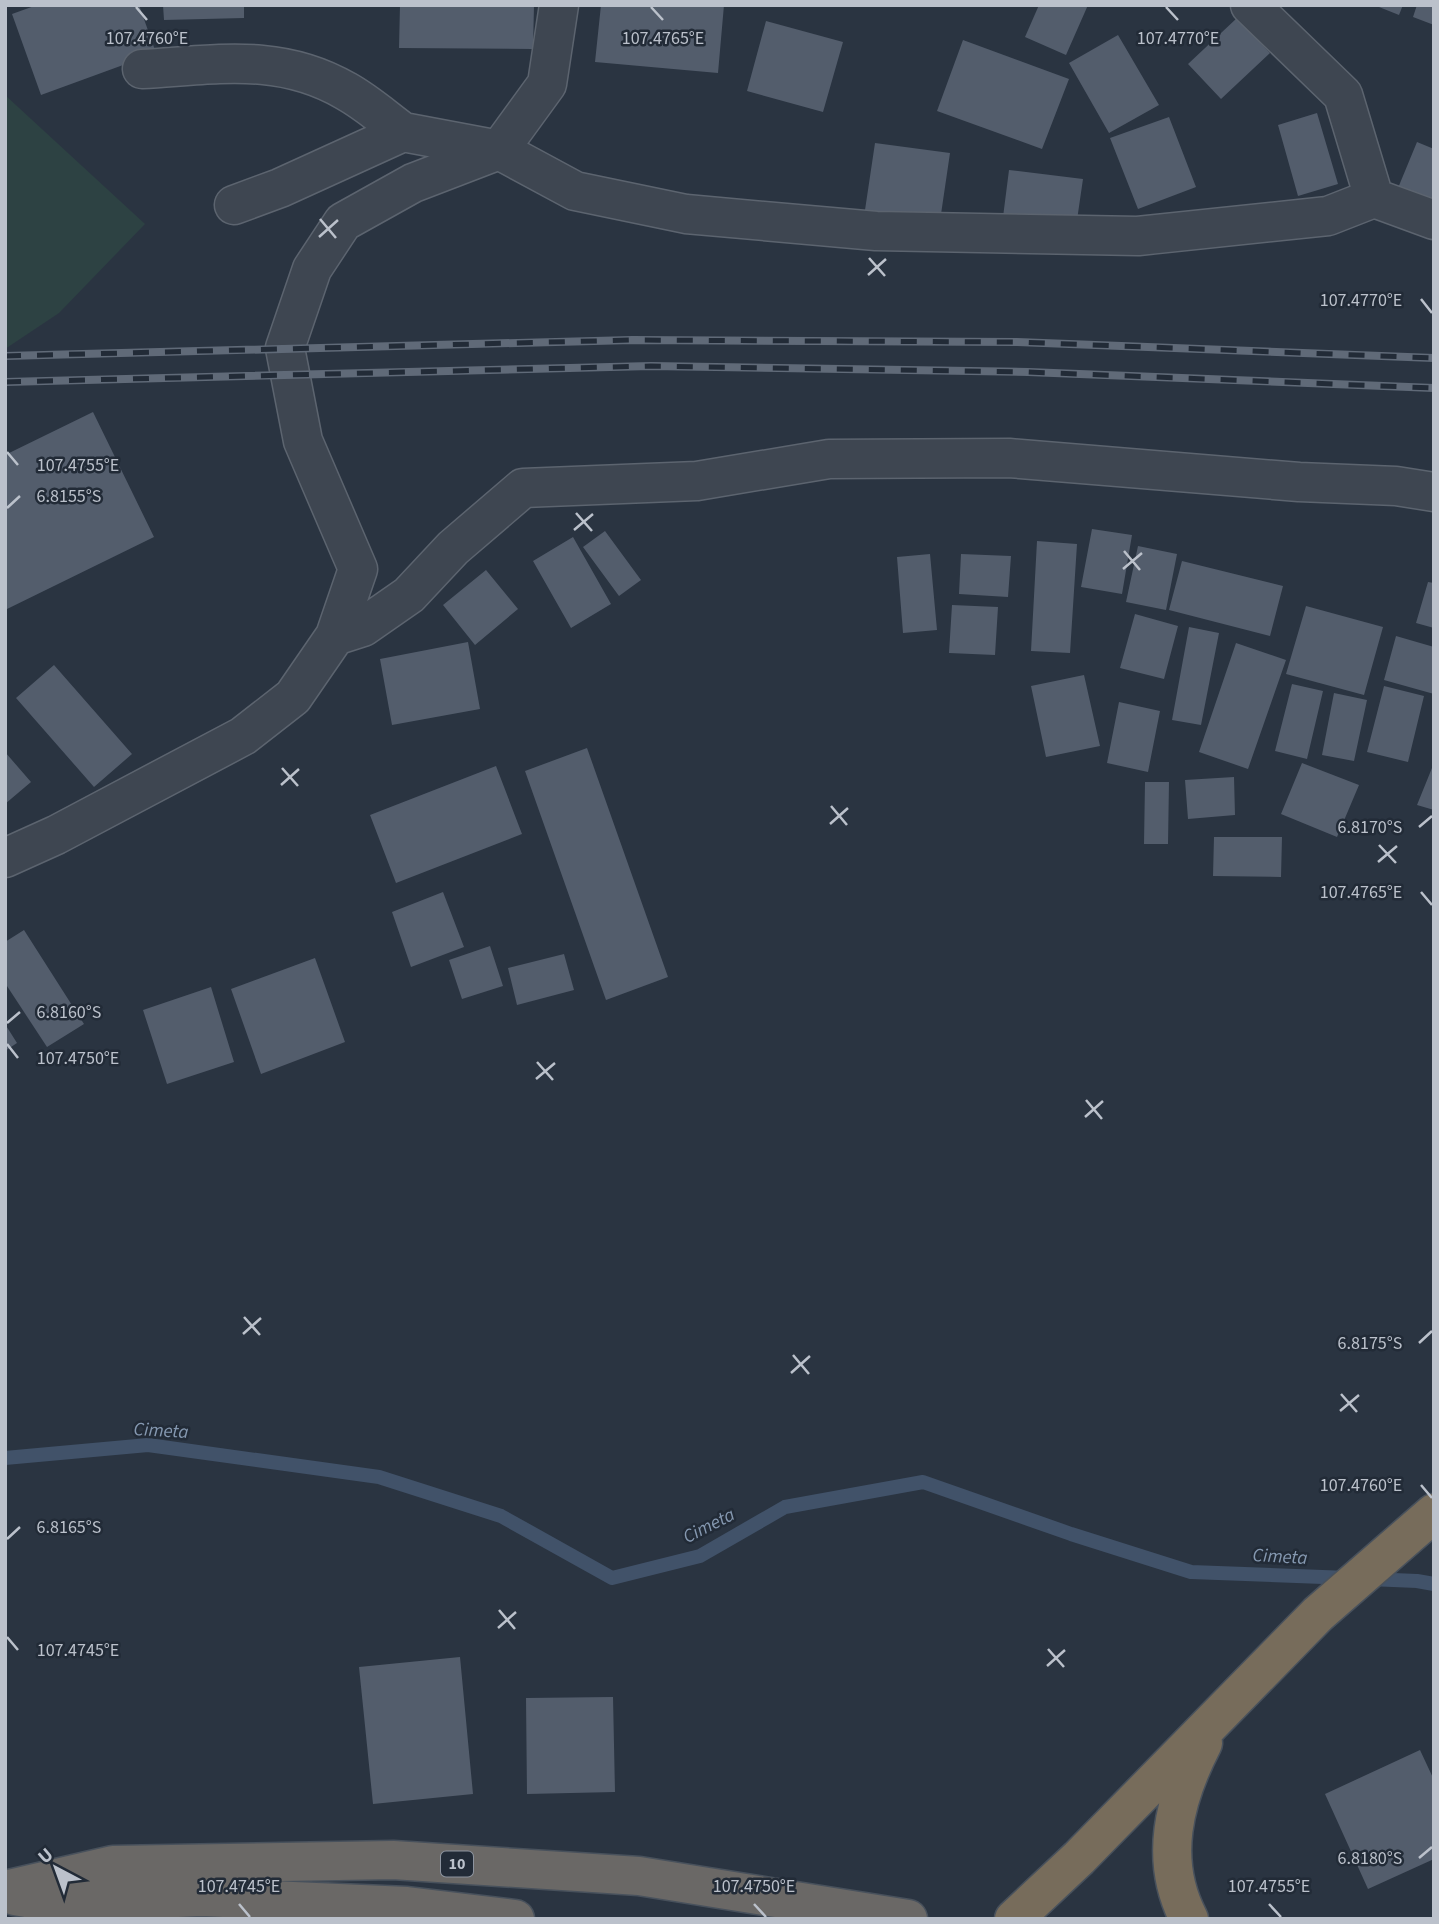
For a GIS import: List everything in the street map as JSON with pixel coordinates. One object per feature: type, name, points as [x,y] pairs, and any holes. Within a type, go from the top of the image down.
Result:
[{"type":"highway","points":[[1014,1919],[1079,1858],[1318,1614],[1434,1513]]},
{"type":"highway","points":[[1189,1919],[1178,1894],[1173,1869],[1171,1844],[1174,1817],[1191,1766],[1219,1713]]},
{"type":"highway","name":"10","points":[[5,1892],[113,1865],[393,1860],[639,1876],[908,1919]]},
{"type":"highway","name":"10","points":[[5,1892],[54,1903],[202,1897],[393,1905],[515,1919]]},
{"type":"street","points":[[5,858],[56,835],[243,736],[293,697],[335,636],[358,569],[303,441],[285,348],[312,269],[343,222],[412,183],[499,150],[547,84],[559,5]]},
{"type":"street","points":[[1250,5],[1343,95],[1374,198]]},
{"type":"street","points":[[142,69],[256,62],[301,70],[347,91],[403,132],[499,150],[575,191],[685,214],[876,230],[1138,236],[1328,216],[1374,198],[1434,220]]},
{"type":"street","points":[[234,205],[280,188],[403,132]]},
{"type":"street","points":[[335,636],[363,627],[409,595],[453,548],[523,488],[697,481],[830,459],[1009,458],[1299,482],[1396,486],[1434,492]]},
{"type":"green space","points":[[5,95],[145,224],[59,313],[5,349]]},
{"type":"building","points":[[37,5],[139,5],[156,53],[41,95],[12,14]]},
{"type":"building","points":[[163,5],[244,5],[244,18],[164,20]]},
{"type":"building","points":[[400,5],[534,5],[533,49],[399,48]]},
{"type":"building","points":[[601,5],[724,5],[718,73],[595,62]]},
{"type":"building","points":[[1039,5],[1088,5],[1066,55],[1025,37]]},
{"type":"building","points":[[1374,5],[1403,5],[1399,15]]},
{"type":"building","points":[[1417,5],[1434,5],[1434,25],[1413,17]]},
{"type":"building","points":[[1237,18],[1270,53],[1221,99],[1188,64]]},
{"type":"building","points":[[766,21],[843,42],[823,112],[747,91]]},
{"type":"building","points":[[1118,35],[1159,105],[1109,133],[1069,63]]},
{"type":"building","points":[[963,40],[1069,79],[1042,149],[937,111]]},
{"type":"building","points":[[1317,113],[1338,184],[1298,196],[1278,125]]},
{"type":"building","points":[[1169,117],[1196,187],[1138,209],[1110,138]]},
{"type":"building","points":[[1417,142],[1434,149],[1434,202],[1398,188]]},
{"type":"building","points":[[875,143],[950,153],[940,221],[865,210]]},
{"type":"building","points":[[1009,170],[1083,179],[1076,227],[1003,217]]},
{"type":"building","points":[[93,412],[154,537],[5,610],[5,455]]},
{"type":"building","points":[[1092,529],[1132,535],[1122,594],[1081,587]]},
{"type":"building","points":[[605,531],[641,580],[619,596],[583,547]]},
{"type":"building","points":[[573,537],[611,604],[571,628],[533,561]]},
{"type":"building","points":[[1037,541],[1077,544],[1070,653],[1031,651]]},
{"type":"building","points":[[1138,546],[1177,554],[1166,610],[1126,602]]},
{"type":"building","points":[[930,554],[937,630],[903,633],[897,557]]},
{"type":"building","points":[[961,554],[1011,556],[1008,597],[959,594]]},
{"type":"building","points":[[1182,561],[1283,586],[1270,636],[1169,610]]},
{"type":"building","points":[[486,570],[518,609],[475,645],[443,605]]},
{"type":"building","points":[[1428,582],[1434,583],[1434,628],[1416,623]]},
{"type":"building","points":[[952,605],[998,607],[995,655],[949,653]]},
{"type":"building","points":[[1306,606],[1383,627],[1364,695],[1286,674]]},
{"type":"building","points":[[1135,614],[1178,626],[1164,679],[1120,668]]},
{"type":"building","points":[[1189,627],[1219,633],[1201,725],[1172,720]]},
{"type":"building","points":[[1396,636],[1434,647],[1434,694],[1384,680]]},
{"type":"building","points":[[468,642],[480,709],[392,725],[380,659]]},
{"type":"building","points":[[1236,643],[1286,660],[1248,769],[1199,752]]},
{"type":"building","points":[[54,665],[132,754],[94,787],[16,698]]},
{"type":"building","points":[[1084,675],[1100,746],[1046,757],[1031,686]]},
{"type":"building","points":[[1292,684],[1323,691],[1307,759],[1275,751]]},
{"type":"building","points":[[1384,686],[1424,696],[1408,762],[1367,752]]},
{"type":"building","points":[[1334,693],[1367,700],[1354,761],[1322,755]]},
{"type":"building","points":[[1119,702],[1160,711],[1148,772],[1107,763]]},
{"type":"building","points":[[587,748],[668,977],[606,1000],[525,771]]},
{"type":"building","points":[[5,752],[31,782],[5,804]]},
{"type":"building","points":[[1302,763],[1359,785],[1337,837],[1281,814]]},
{"type":"building","points":[[1434,763],[1434,810],[1417,805]]},
{"type":"building","points":[[496,766],[522,834],[396,883],[370,815]]},
{"type":"building","points":[[1234,777],[1235,815],[1188,819],[1185,780]]},
{"type":"building","points":[[1145,782],[1169,782],[1168,844],[1144,844]]},
{"type":"building","points":[[1214,837],[1282,837],[1281,877],[1213,876]]},
{"type":"building","points":[[443,892],[464,947],[411,967],[392,912]]},
{"type":"building","points":[[24,930],[84,1024],[47,1047],[5,983],[5,942]]},
{"type":"building","points":[[490,946],[503,986],[462,999],[449,960]]},
{"type":"building","points":[[564,954],[574,990],[517,1005],[508,968]]},
{"type":"building","points":[[315,958],[345,1042],[261,1074],[231,989]]},
{"type":"building","points":[[211,987],[234,1062],[167,1084],[143,1010]]},
{"type":"building","points":[[5,1024],[17,1043],[5,1051]]},
{"type":"building","points":[[460,1657],[473,1794],[373,1804],[359,1667]]},
{"type":"building","points":[[613,1697],[615,1792],[527,1794],[526,1698]]},
{"type":"building","points":[[1420,1750],[1434,1780],[1434,1859],[1368,1889],[1325,1794]]},
{"type":"waterway","name":"Cimeta","points":[[5,1458],[148,1445],[379,1477],[501,1516],[612,1578],[700,1556],[785,1507],[923,1482],[1071,1534],[1191,1572],[1349,1578]]},
{"type":"waterway","name":"Cimeta","points":[[1369,1579],[1434,1584]]},
{"type":"railway","points":[[5,356],[632,340],[1017,342],[1434,358]]},
{"type":"railway","points":[[5,382],[651,366],[1028,372],[1434,388]]}]
